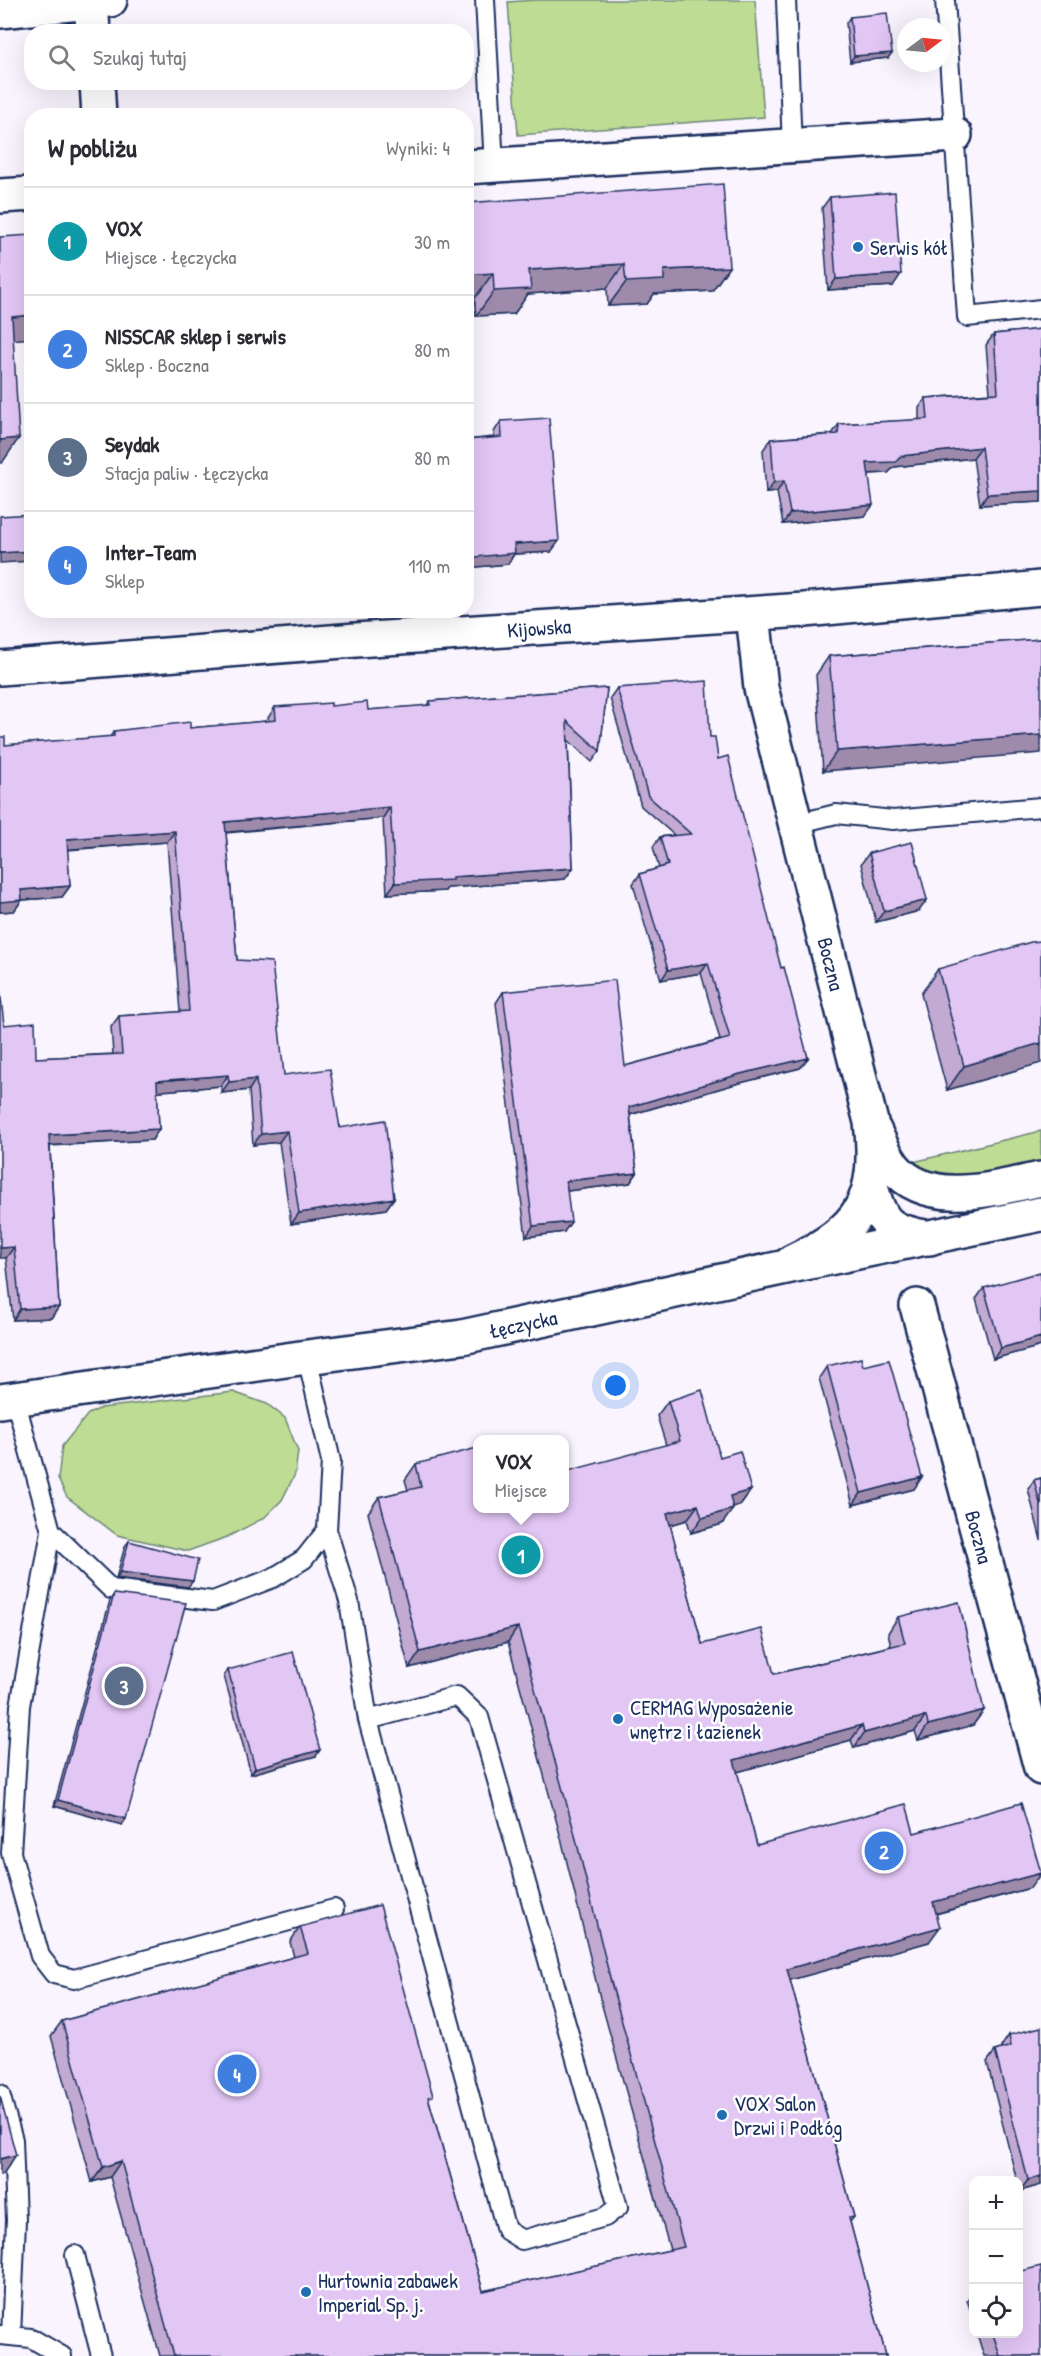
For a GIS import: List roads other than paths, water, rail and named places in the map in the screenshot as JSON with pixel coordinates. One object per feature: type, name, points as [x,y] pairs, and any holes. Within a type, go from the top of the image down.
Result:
[{"type":"street","points":[[0,11],[98,11]]},
{"type":"street","points":[[97,90],[99,108]]},
{"type":"street","points":[[480,166],[955,135]]},
{"type":"street","points":[[0,196],[24,194]]},
{"type":"street","name":"Kijowska","points":[[0,668],[368,639],[753,614],[1041,588]]},
{"type":"street","name":"Boczna","points":[[753,614],[761,688],[871,1122],[873,1141],[871,1186],[859,1212],[845,1231],[823,1247],[776,1269]]},
{"type":"street","points":[[871,1122],[884,1153],[896,1169],[910,1180],[928,1188],[944,1192],[968,1192],[1041,1179]]},
{"type":"street","points":[[871,1186],[876,1204],[886,1221],[900,1232],[930,1238]]},
{"type":"street","name":"Łęczycka","points":[[7,1400],[307,1357],[462,1338],[1041,1214]]},
{"type":"street","name":"Boczna","points":[[917,1306],[1041,1768]]},
{"type":"lane","points":[[480,166],[485,0]]},
{"type":"lane","points":[[786,0],[792,147]]},
{"type":"lane","points":[[945,0],[967,317],[1041,309]]},
{"type":"lane","points":[[796,824],[836,814],[893,820],[1041,807]]},
{"type":"lane","points":[[307,1357],[331,1461],[327,1530],[349,1601],[368,1720],[506,2230],[522,2240],[605,2217],[618,2207],[479,1717],[458,1696],[368,1720]]},
{"type":"lane","points":[[7,1400],[51,1531],[111,1589],[213,1601],[273,1578],[304,1559],[327,1530]]},
{"type":"lane","points":[[51,1531],[20,1706],[11,1853],[39,1956],[54,1974],[74,1979],[334,1909]]},
{"type":"lane","points":[[0,2094],[13,2140],[16,2220],[5,2335],[32,2338],[62,2356]]},
{"type":"lane","points":[[75,2255],[101,2356]]},
{"type":"place","name":"Serwis kół","points":[[858,247]]},
{"type":"place","name":"VOX","points":[[521,1555]]},
{"type":"place","name":"Seydak","points":[[124,1686]]},
{"type":"place","name":"CERMAG Wyposażenie wnętrz i łazienek","points":[[618,1719]]},
{"type":"place","name":"NISSCAR sklep i serwis","points":[[884,1851]]},
{"type":"place","name":"Inter-Team","points":[[237,2074]]},
{"type":"place","name":"VOX Salon Drzwi i Podłóg","points":[[722,2115]]},
{"type":"place","name":"Hurtownia zabawek Imperial Sp. j.","points":[[306,2292]]}]
